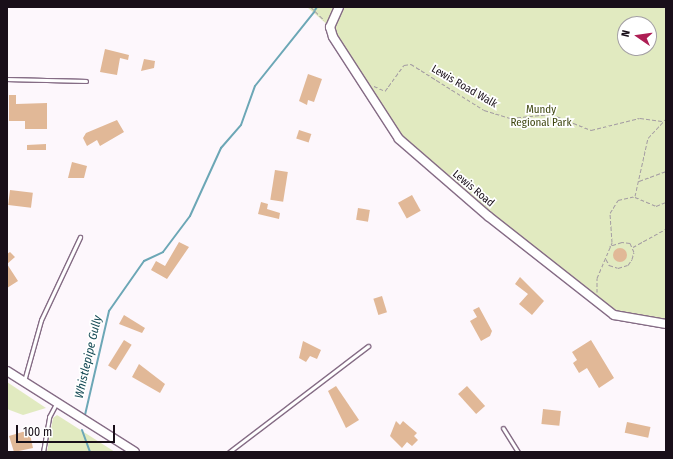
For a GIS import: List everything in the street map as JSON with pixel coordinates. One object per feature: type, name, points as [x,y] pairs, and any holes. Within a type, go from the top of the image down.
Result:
[{"type":"street","points":[[330,27],[339,7]]},
{"type":"street","name":"Lewis Road","points":[[330,27],[364,89],[399,139],[595,301],[628,320],[666,324]]},
{"type":"street","points":[[7,370],[136,452]]},
{"type":"lane","points":[[7,79],[86,81]]},
{"type":"lane","points":[[24,381],[41,320],[80,237]]},
{"type":"lane","points":[[229,452],[368,346]]},
{"type":"lane","points":[[43,452],[49,417],[57,402]]},
{"type":"lane","points":[[503,428],[518,452]]},
{"type":"path","points":[[311,7],[330,27]]},
{"type":"path","name":"Lewis Road Walk","points":[[368,82],[385,91],[404,65],[411,64],[484,110],[511,118],[551,114],[591,130],[640,118],[662,121]]},
{"type":"path","points":[[635,196],[648,138],[662,121],[666,119]]},
{"type":"path","points":[[639,181],[666,171]]},
{"type":"path","points":[[595,301],[597,278],[610,246],[610,213],[618,200],[635,196],[656,206],[666,202]]},
{"type":"path","points":[[606,258],[613,267],[628,265],[633,247],[666,229]]},
{"type":"path","points":[[610,246],[622,242],[633,247]]},
{"type":"green space","name":"Mundy Regional Park","points":[[307,7],[666,7],[666,324],[614,315],[399,139],[330,27]]},
{"type":"green space","points":[[7,382],[46,408],[23,415],[7,409]]},
{"type":"green space","points":[[57,415],[115,452],[47,452],[53,418]]},
{"type":"building","points":[[105,49],[129,55],[128,60],[120,58],[117,75],[100,72]]},
{"type":"building","points":[[144,59],[155,61],[154,68],[141,71]]},
{"type":"building","points":[[308,74],[322,79],[314,102],[308,100],[307,105],[299,101]]},
{"type":"building","points":[[9,95],[16,95],[16,104],[47,103],[47,129],[25,129],[25,121],[9,121]]},
{"type":"building","points":[[117,120],[124,132],[100,146],[97,140],[87,146],[83,138],[86,133]]},
{"type":"building","points":[[299,130],[311,134],[309,143],[296,139]]},
{"type":"building","points":[[46,144],[46,150],[27,150],[27,145]]},
{"type":"building","points":[[72,162],[87,166],[84,178],[68,178]]},
{"type":"building","points":[[275,170],[288,172],[283,202],[270,200]]},
{"type":"building","points":[[10,190],[33,193],[31,208],[8,205]]},
{"type":"building","points":[[412,195],[421,211],[407,219],[398,203]]},
{"type":"building","points":[[261,202],[268,204],[267,209],[280,213],[279,219],[258,214]]},
{"type":"building","points":[[358,208],[370,210],[368,222],[356,220]]},
{"type":"building","points":[[179,242],[189,247],[167,279],[151,270],[156,261],[165,266]]},
{"type":"building","points":[[617,248],[623,248],[627,252],[627,258],[623,262],[617,262],[613,258],[613,252]]},
{"type":"building","points":[[10,252],[15,257],[7,264],[7,254]]},
{"type":"building","points":[[7,264],[18,281],[7,288]]},
{"type":"building","points":[[520,277],[544,301],[532,315],[519,304],[528,294],[515,284]]},
{"type":"building","points":[[382,296],[387,312],[378,315],[373,299]]},
{"type":"building","points":[[479,307],[492,331],[490,336],[481,341],[470,321],[477,317],[473,310]]},
{"type":"building","points":[[124,315],[145,328],[142,333],[119,324]]},
{"type":"building","points":[[124,340],[132,345],[116,370],[108,365]]},
{"type":"building","points":[[591,340],[614,378],[599,388],[587,368],[579,373],[573,363],[577,360],[572,352]]},
{"type":"building","points":[[303,341],[321,350],[317,359],[310,356],[306,362],[299,358]]},
{"type":"building","points":[[139,364],[165,384],[160,393],[132,377]]},
{"type":"building","points":[[336,386],[359,420],[346,428],[328,391]]},
{"type":"building","points":[[467,386],[485,406],[476,414],[458,394]]},
{"type":"building","points":[[543,409],[561,411],[559,426],[541,424]]},
{"type":"building","points":[[396,421],[400,425],[403,421],[417,433],[414,436],[418,440],[412,446],[407,442],[402,448],[390,436]]},
{"type":"building","points":[[627,422],[650,427],[648,438],[625,433]]},
{"type":"building","points":[[29,430],[33,448],[14,452],[9,436]]},
{"type":"waterway","name":"Whistlepipe Gully","points":[[85,415],[109,311],[144,261],[163,252],[190,216],[221,148],[241,125],[255,86],[314,12]]},
{"type":"waterway","name":"Whistlepipe Gully","points":[[82,430],[90,452]]}]
